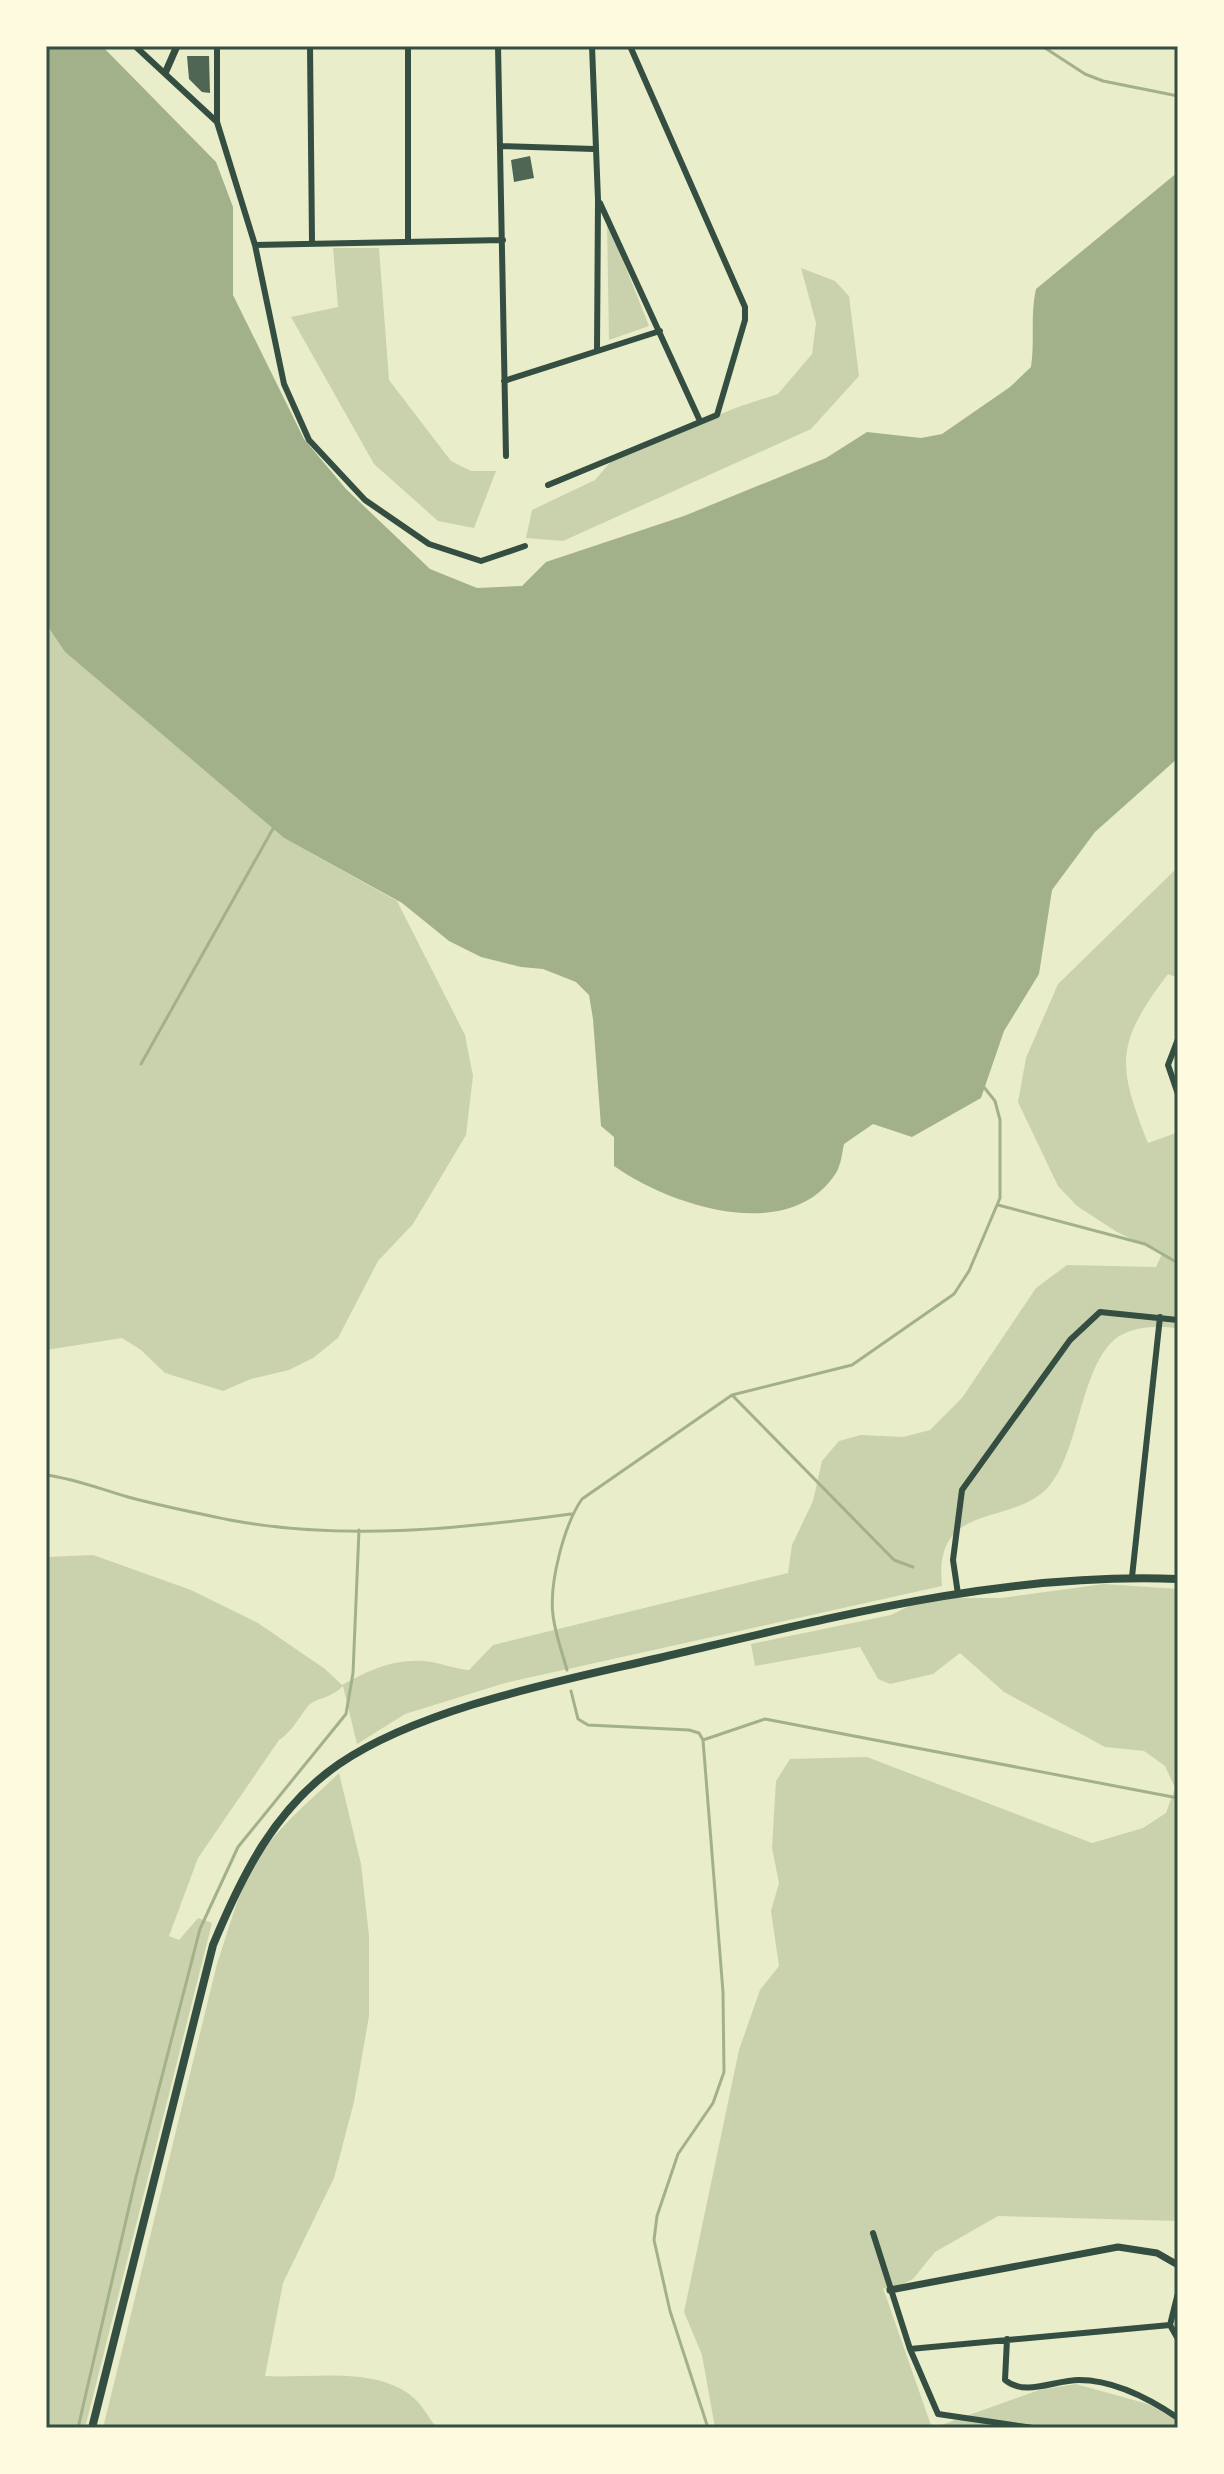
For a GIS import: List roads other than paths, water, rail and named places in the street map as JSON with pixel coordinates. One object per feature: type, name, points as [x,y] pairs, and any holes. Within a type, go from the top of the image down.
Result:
[{"type":"main road","points":[[92,2428],[213,1945],[258,1851],[295,1802],[338,1765],[366,1749],[454,1712],[595,1673],[958,1594],[1052,1580],[1178,1579]]},
{"type":"street","points":[[135,46],[166,71],[217,122]]},
{"type":"street","points":[[166,71],[177,46]]},
{"type":"street","points":[[217,46],[217,122],[255,245],[284,384],[309,440],[365,500],[429,544],[481,561],[525,546]]},
{"type":"street","points":[[310,46],[312,242]]},
{"type":"street","points":[[408,46],[408,241]]},
{"type":"street","points":[[498,46],[506,456]]},
{"type":"street","points":[[592,46],[598,200],[597,351]]},
{"type":"street","points":[[548,485],[717,415],[745,320],[745,307],[630,46]]},
{"type":"street","points":[[501,146],[594,149]]},
{"type":"street","points":[[598,200],[700,421]]},
{"type":"street","points":[[255,245],[503,240]]},
{"type":"street","points":[[504,381],[660,331]]},
{"type":"street","points":[[1178,1039],[1168,1065],[1178,1094]]},
{"type":"street","points":[[958,1594],[953,1560],[962,1490],[1070,1340],[1100,1312],[1178,1320]]},
{"type":"street","points":[[1132,1577],[1160,1317]]},
{"type":"street","points":[[873,2233],[910,2349],[938,2414],[993,2425],[1033,2428]]},
{"type":"street","points":[[890,2290],[1118,2247],[1157,2253],[1178,2265]]},
{"type":"street","points":[[1178,2293],[1170,2325],[1178,2339]]},
{"type":"street","points":[[910,2349],[1170,2325]]},
{"type":"street","points":[[1007,2339],[1003,2362],[1005,2380],[1010,2384],[1023,2389],[1079,2380],[1121,2387],[1178,2418]]},
{"type":"waterway","points":[[1042,46],[1085,74],[1103,81],[1178,96]]},
{"type":"waterway","points":[[141,1064],[275,825]]},
{"type":"waterway","points":[[567,1670],[554,1622],[553,1587],[564,1539],[582,1499],[732,1395],[852,1365],[954,1294],[969,1271],[1000,1198],[1000,1120],[995,1101],[983,1086]]},
{"type":"waterway","points":[[998,1205],[1145,1244],[1178,1263]]},
{"type":"waterway","points":[[732,1395],[894,1560],[913,1567]]},
{"type":"waterway","points":[[46,1475],[230,1520],[315,1530],[443,1528],[571,1514]]},
{"type":"waterway","points":[[78,2428],[136,2177],[200,1929],[238,1847],[346,1714],[353,1673],[359,1530]]},
{"type":"waterway","points":[[571,1691],[578,1719],[588,1725],[689,1730],[699,1733],[703,1740],[723,1992],[724,2072],[713,2103],[678,2154],[657,2216],[654,2240],[670,2311],[708,2428]]},
{"type":"waterway","points":[[703,1740],[765,1719],[1178,1798]]}]
